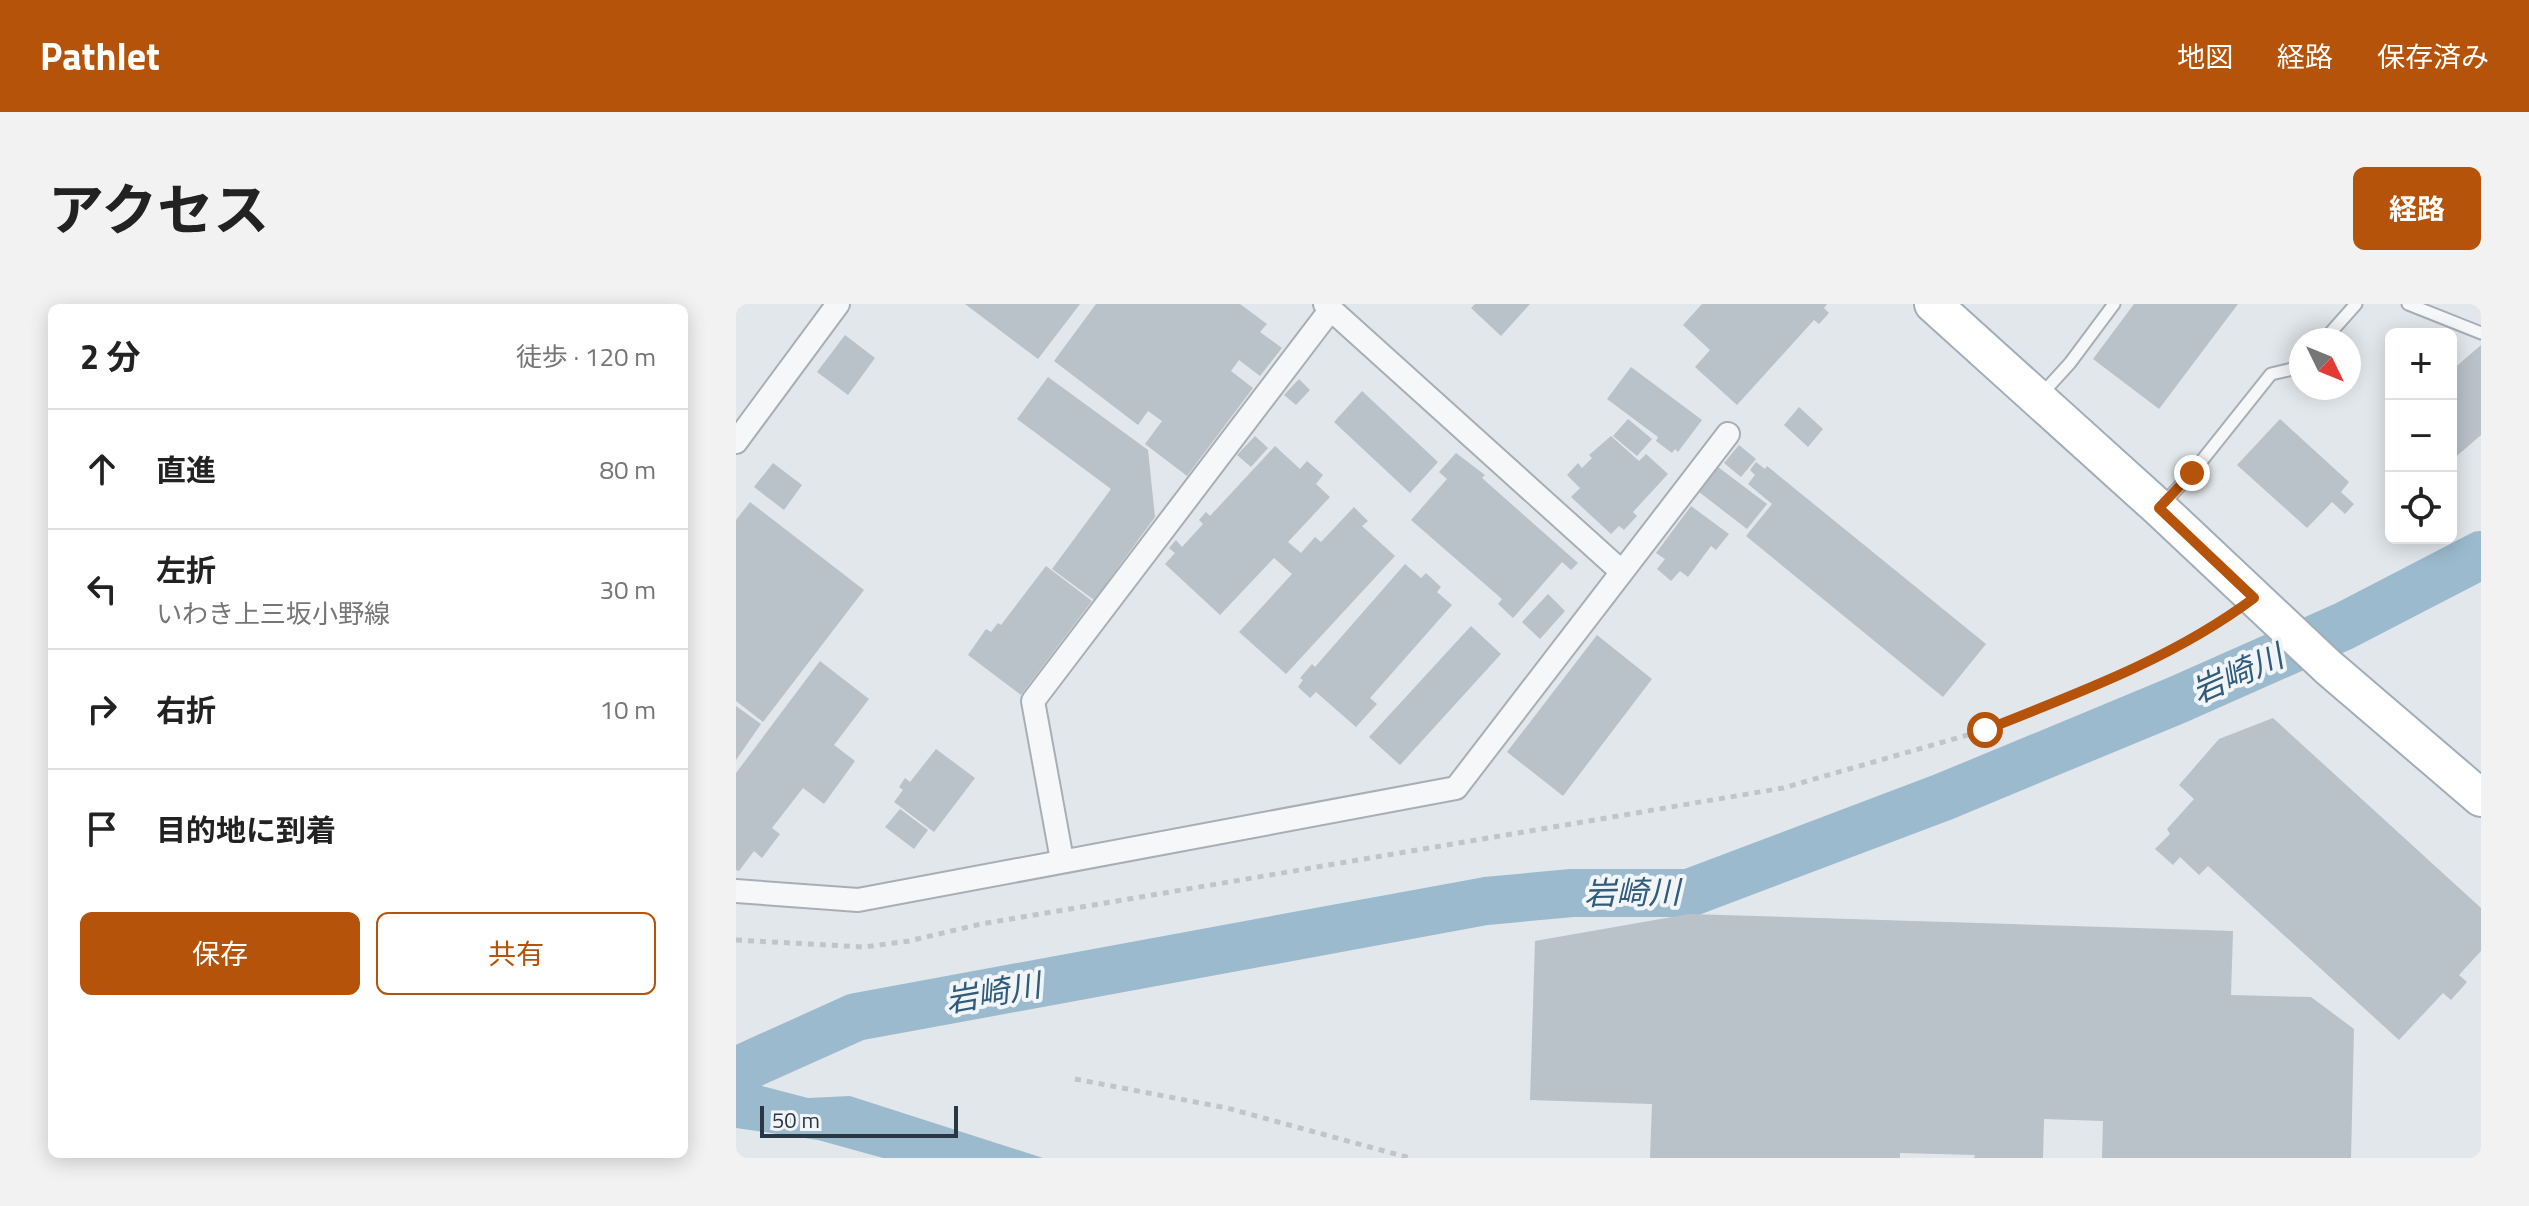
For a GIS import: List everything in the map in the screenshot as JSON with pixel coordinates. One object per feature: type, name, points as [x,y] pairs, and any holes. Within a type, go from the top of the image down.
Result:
[{"type":"main road","points":[[1933,304],[2159,508],[2328,667],[2481,798]]},
{"type":"street","points":[[736,442],[838,304]]},
{"type":"street","points":[[1062,860],[1033,701],[1328,306],[1622,572]]},
{"type":"street","points":[[736,891],[858,900],[1456,788],[1728,434]]},
{"type":"lane","points":[[2036,399],[2070,363],[2114,304]]},
{"type":"lane","points":[[2335,328],[2356,304]]},
{"type":"lane","points":[[2408,304],[2481,333]]},
{"type":"lane","points":[[2159,508],[2192,473],[2271,374],[2289,370]]},
{"type":"path","points":[[736,940],[864,947],[909,941],[981,924],[1783,788],[1985,730],[2150,661],[2259,603]]},
{"type":"path","points":[[1075,1079],[1227,1108],[1410,1158]]},
{"type":"water","points":[[736,1075],[747,1082],[808,1098],[850,1096],[1043,1158],[883,1158],[818,1140],[736,1128]]},
{"type":"building","points":[[965,304],[1080,304],[1038,359]]},
{"type":"building","points":[[1096,304],[1240,304],[1267,324],[1260,332],[1282,348],[1260,376],[1239,360],[1231,371],[1253,388],[1187,476],[1145,444],[1162,421],[1148,411],[1138,425],[1054,361]]},
{"type":"building","points":[[1475,304],[1530,304],[1501,336],[1471,308]]},
{"type":"building","points":[[1702,304],[1827,304],[1824,308],[1829,313],[1819,324],[1814,320],[1737,405],[1695,367],[1710,350],[1683,325]]},
{"type":"building","points":[[2134,304],[2238,304],[2159,409],[2093,359]]},
{"type":"building","points":[[845,335],[875,358],[848,395],[817,372]]},
{"type":"building","points":[[2481,345],[2481,435],[2457,456],[2457,400],[2457,366]]},
{"type":"building","points":[[1631,367],[1702,420],[1678,452],[1675,449],[1672,453],[1656,441],[1658,437],[1607,399]]},
{"type":"building","points":[[1048,377],[1148,450],[1155,517],[1094,600],[1052,569],[1111,489],[1017,419]]},
{"type":"building","points":[[1299,379],[1310,390],[1296,405],[1284,395]]},
{"type":"building","points":[[1362,391],[1438,462],[1410,493],[1334,422]]},
{"type":"building","points":[[1799,407],[1823,429],[1808,447],[1784,425]]},
{"type":"building","points":[[1628,419],[1652,439],[1637,456],[1613,436]]},
{"type":"building","points":[[2280,419],[2349,482],[2341,492],[2354,504],[2345,514],[2332,502],[2307,528],[2237,465]]},
{"type":"building","points":[[1255,436],[1268,448],[1251,467],[1237,455]]},
{"type":"building","points":[[1611,436],[1639,461],[1646,454],[1668,474],[1633,512],[1637,516],[1624,530],[1619,526],[1611,534],[1571,497],[1580,488],[1567,475],[1578,463],[1582,468],[1592,458],[1589,455]]},
{"type":"building","points":[[1739,445],[1756,459],[1741,477],[1724,463]]},
{"type":"building","points":[[1275,446],[1300,469],[1307,461],[1323,475],[1316,484],[1330,497],[1288,542],[1301,553],[1315,537],[1321,542],[1354,507],[1368,521],[1362,526],[1395,556],[1286,674],[1239,632],[1292,574],[1274,558],[1220,615],[1165,564],[1175,553],[1169,548],[1176,540],[1182,547],[1203,524],[1199,520],[1206,512],[1210,516]]},
{"type":"building","points":[[1456,453],[1485,475],[1482,478],[1578,563],[1571,570],[1562,562],[1513,618],[1498,604],[1502,599],[1411,520],[1447,479],[1439,472]]},
{"type":"building","points":[[1756,462],[1765,469],[1767,466],[1986,644],[1943,697],[1746,536],[1772,504],[1748,484],[1755,475],[1750,470]]},
{"type":"building","points":[[773,463],[802,485],[784,510],[754,487]]},
{"type":"building","points":[[1718,467],[1767,504],[1747,529],[1699,492]]},
{"type":"building","points":[[750,502],[864,590],[763,722],[736,701],[736,520]]},
{"type":"building","points":[[1691,506],[1729,534],[1716,550],[1711,546],[1688,577],[1680,571],[1671,581],[1657,569],[1665,559],[1656,553]]},
{"type":"building","points":[[1405,564],[1421,578],[1426,573],[1441,587],[1437,592],[1452,605],[1370,698],[1377,704],[1356,727],[1316,692],[1310,698],[1298,687],[1303,680],[1300,678],[1312,664],[1315,667]]},
{"type":"building","points":[[1046,566],[1092,601],[1021,695],[968,655],[986,629],[991,632],[998,623],[1001,625]]},
{"type":"building","points":[[1548,594],[1565,611],[1540,639],[1522,622]]},
{"type":"building","points":[[1471,626],[1501,654],[1400,765],[1369,737]]},
{"type":"building","points":[[1597,635],[1652,679],[1563,796],[1507,752]]},
{"type":"building","points":[[820,661],[869,699],[834,745],[855,761],[824,804],[803,788],[772,828],[780,834],[762,858],[754,851],[739,871],[736,870],[736,773]]},
{"type":"building","points":[[736,706],[761,724],[736,760]]},
{"type":"building","points":[[2273,718],[2481,908],[2481,951],[2459,975],[2467,982],[2451,1000],[2443,993],[2399,1040],[2208,866],[2199,875],[2180,857],[2173,865],[2155,849],[2170,834],[2167,829],[2194,799],[2179,785],[2219,739]]},
{"type":"building","points":[[936,749],[975,778],[934,832],[894,802],[903,790],[899,787],[905,778],[910,782]]},
{"type":"building","points":[[900,809],[928,830],[914,849],[885,827]]},
{"type":"building","points":[[1689,914],[2233,931],[2231,995],[2311,997],[2354,1029],[2351,1158],[2102,1158],[2103,1121],[2044,1119],[2043,1158],[1974,1158],[1975,1155],[1900,1153],[1900,1158],[1650,1158],[1652,1104],[1530,1100],[1535,941]]},
{"type":"waterway","name":"岩崎川","points":[[736,1071],[856,1017],[1486,901],[1572,893],[1689,893],[1943,797],[2177,700],[2344,626],[2481,555]]},
{"type":"route","points":[[1985,730],[2150,661],[2224,620],[2254,598],[2159,508],[2192,473]]}]
